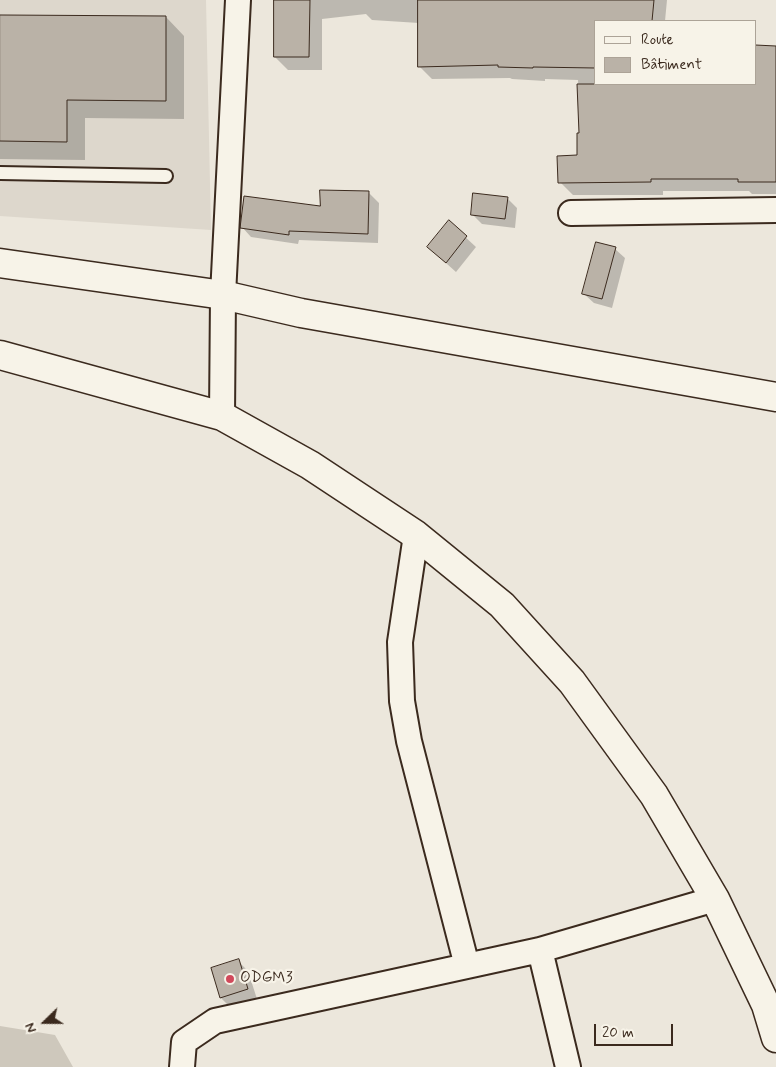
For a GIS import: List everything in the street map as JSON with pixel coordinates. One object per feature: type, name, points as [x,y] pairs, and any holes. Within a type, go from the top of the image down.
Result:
[{"type":"street","points":[[222,416],[223,295],[238,0]]},
{"type":"street","points":[[571,213],[776,210]]},
{"type":"street","points":[[0,263],[223,295],[301,313],[776,396]]},
{"type":"street","points":[[0,356],[222,416],[310,465],[416,535],[502,605],[572,682],[654,795],[715,900],[766,1005],[776,1038]]},
{"type":"street","points":[[416,535],[400,642],[402,701],[409,741],[468,966]]},
{"type":"street","points":[[182,1067],[184,1042],[215,1021],[540,950],[715,900]]},
{"type":"street","points":[[540,950],[568,1067]]},
{"type":"lane","points":[[0,173],[166,176]]},
{"type":"shaded area","points":[[0,0],[206,0],[211,230],[0,216]]},
{"type":"shaded area","points":[[0,1026],[55,1035],[73,1067],[0,1067]]},
{"type":"building","points":[[274,0],[310,0],[309,57],[274,57]]},
{"type":"building","points":[[418,0],[654,0],[652,20],[594,20],[594,68],[498,67],[498,65],[418,67]]},
{"type":"building","points":[[0,15],[166,16],[166,101],[67,100],[67,142],[0,141]]},
{"type":"building","points":[[756,45],[776,46],[776,182],[738,182],[738,179],[651,179],[651,182],[558,183],[557,156],[577,155],[577,133],[579,133],[577,84],[756,85]]},
{"type":"building","points":[[320,190],[369,191],[368,234],[289,231],[289,235],[240,228],[244,196],[320,206]]},
{"type":"building","points":[[473,193],[508,197],[505,219],[471,215]]},
{"type":"building","points":[[449,220],[467,236],[446,263],[427,247]]},
{"type":"building","points":[[596,242],[616,247],[602,299],[582,294]]},
{"type":"building","points":[[239,959],[248,989],[220,998],[211,968]]},
{"type":"place","name":"ODGM3","points":[[230,979]]}]
